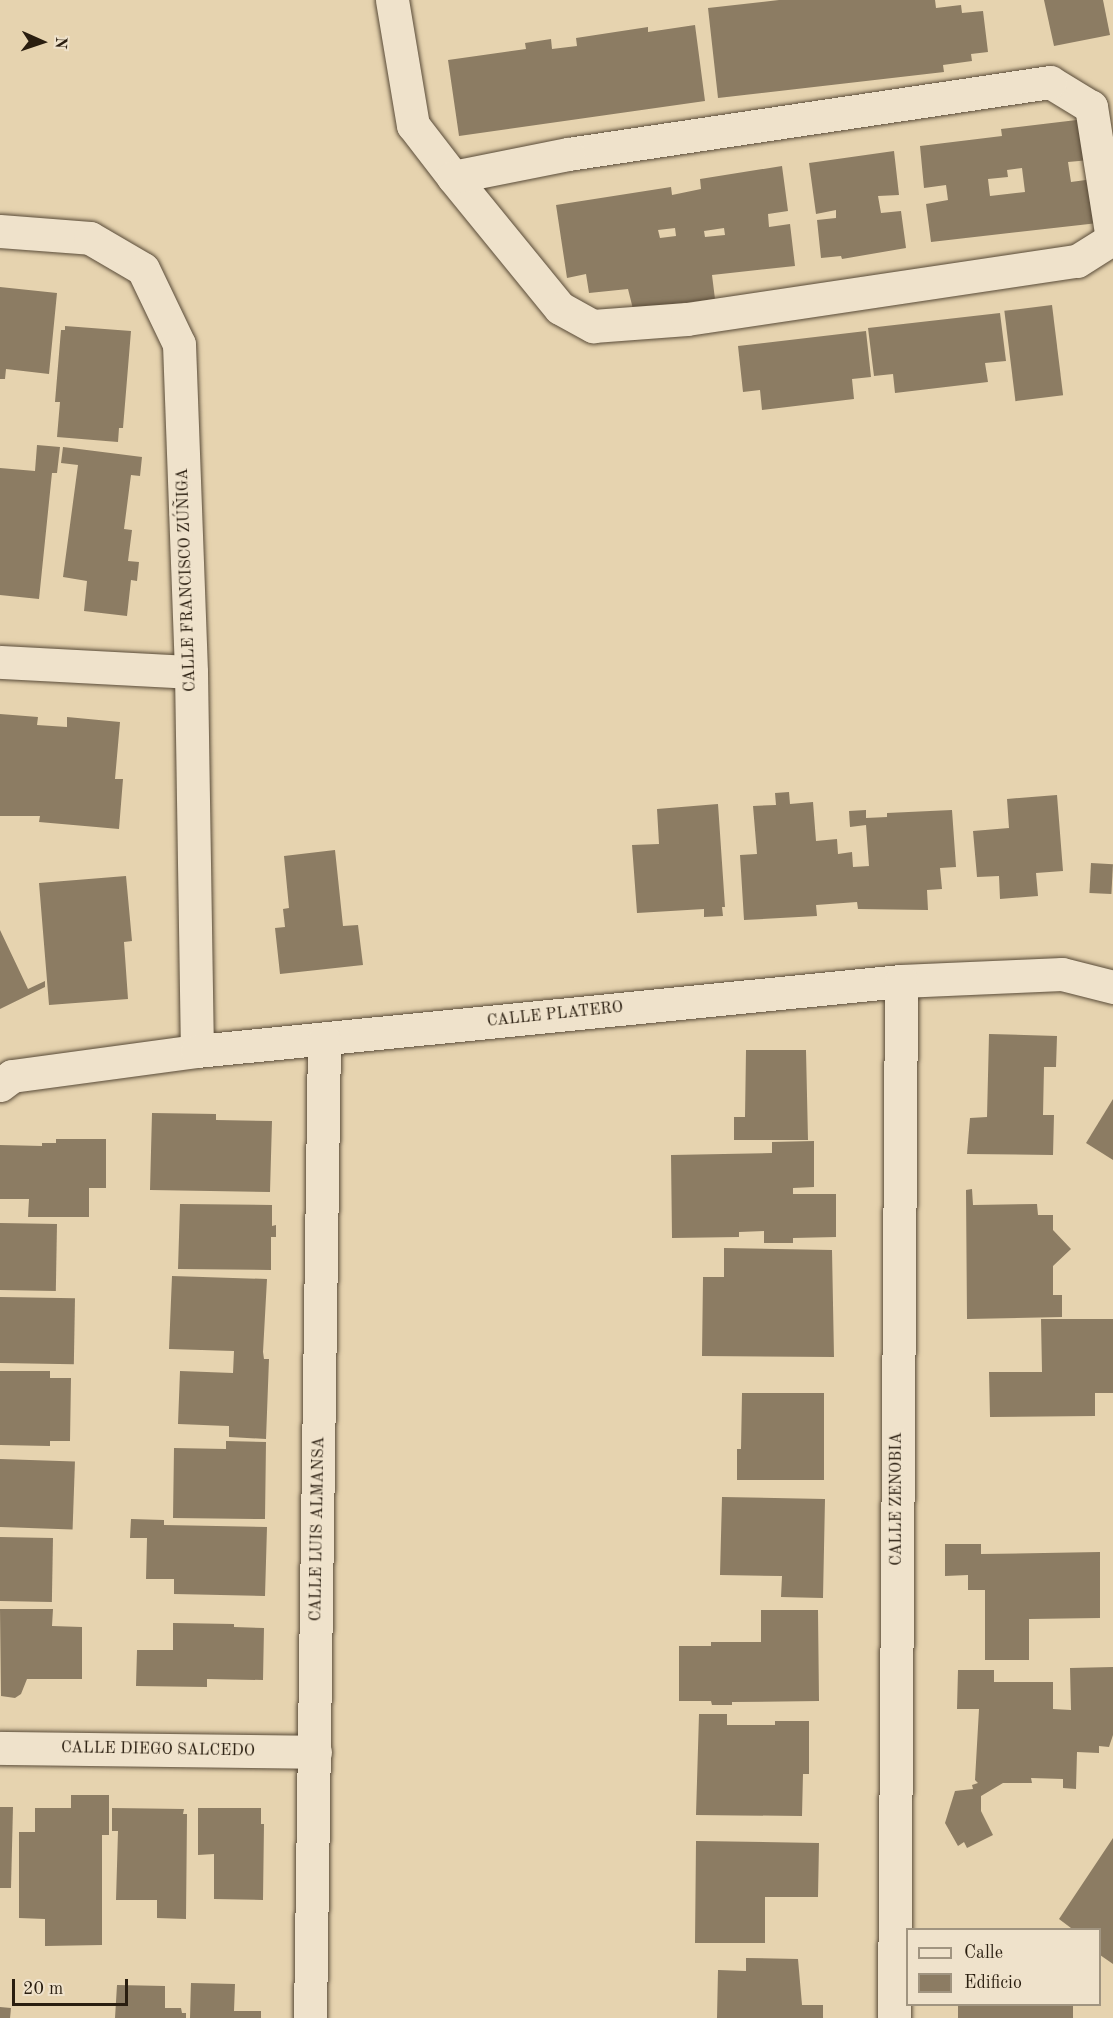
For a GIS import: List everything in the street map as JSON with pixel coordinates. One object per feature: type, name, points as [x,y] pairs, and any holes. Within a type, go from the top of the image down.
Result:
[{"type":"street","points":[[392,0],[413,125],[453,177],[560,308],[593,326],[687,319],[1077,261],[1113,239],[1090,107],[1050,82],[568,154],[453,177]]},
{"type":"street","name":"CALLE FRANCISCO ZÚÑIGA","points":[[0,231],[90,238],[144,270],[179,344],[191,672],[197,1051]]},
{"type":"street","points":[[0,663],[191,672]]},
{"type":"street","name":"CALLE PLATERO","points":[[0,1085],[12,1076],[197,1051],[901,981],[1062,974],[1113,987]]},
{"type":"street","name":"CALLE ZENOBIA","points":[[894,2018],[901,981]]},
{"type":"street","name":"CALLE LUIS ALMANSA","points":[[310,2018],[324,1040]]},
{"type":"street","name":"CALLE DIEGO SALCEDO","points":[[0,1748],[315,1752]]},
{"type":"building","points":[[779,0],[935,0],[936,8],[961,5],[962,13],[983,11],[988,52],[971,54],[972,61],[943,65],[944,72],[718,98],[708,8]]},
{"type":"building","points":[[1044,0],[1103,0],[1110,35],[1054,46]]},
{"type":"building","points":[[695,25],[705,101],[459,136],[448,60],[526,49],[525,43],[551,39],[552,49],[577,46],[576,38],[648,27],[648,32]]},
{"type":"building","points":[[1085,119],[1090,160],[1068,162],[1071,182],[1093,179],[1098,223],[931,242],[926,204],[948,200],[946,185],[924,188],[920,146],[1002,136],[1001,129]],"holes":[[[1022,168],[1025,192],[990,196],[988,179],[1008,177],[1007,170]]]},
{"type":"building","points":[[894,151],[899,195],[878,196],[881,213],[901,211],[906,248],[842,259],[841,256],[821,258],[817,220],[836,218],[836,210],[816,214],[809,163]]},
{"type":"building","points":[[782,166],[788,211],[768,214],[769,227],[790,224],[795,266],[712,275],[715,299],[633,309],[628,289],[589,293],[586,274],[567,278],[556,205],[671,187],[672,195],[701,189],[700,179]],"holes":[[[675,228],[676,236],[660,238],[658,230]],[[724,228],[725,235],[705,237],[704,231]]]},
{"type":"building","points":[[0,287],[57,293],[49,374],[6,369],[5,379],[0,379]]},
{"type":"building","points":[[1052,305],[1063,395],[1015,401],[1004,311]]},
{"type":"building","points":[[1000,313],[1006,361],[985,363],[988,382],[895,393],[893,374],[874,376],[868,328]]},
{"type":"building","points":[[65,326],[131,331],[123,428],[119,428],[118,442],[57,437],[60,402],[55,402],[61,330],[65,330]]},
{"type":"building","points":[[866,331],[871,377],[852,379],[854,399],[762,410],[760,390],[743,392],[738,346]]},
{"type":"building","points":[[37,445],[60,447],[57,473],[52,473],[39,599],[0,595],[0,468],[35,471]]},
{"type":"building","points":[[63,447],[142,457],[140,476],[131,475],[124,529],[132,530],[128,561],[139,562],[137,581],[131,580],[127,616],[84,611],[87,581],[63,577],[78,465],[61,463]]},
{"type":"building","points":[[0,714],[38,717],[37,725],[67,727],[67,717],[120,722],[115,779],[123,779],[119,829],[39,822],[40,816],[0,816]]},
{"type":"building","points":[[789,792],[790,804],[813,802],[816,841],[837,839],[838,854],[852,852],[853,867],[869,866],[866,825],[850,827],[849,811],[866,810],[866,818],[887,817],[887,813],[952,810],[956,867],[940,868],[942,889],[927,890],[928,910],[858,909],[857,902],[816,905],[817,916],[744,920],[740,855],[757,854],[753,806],[776,805],[775,793]]},
{"type":"building","points":[[1057,795],[1063,871],[1036,873],[1038,896],[1000,899],[999,876],[977,877],[973,831],[1009,828],[1007,799]]},
{"type":"building","points":[[718,804],[725,907],[722,907],[723,916],[704,917],[704,909],[637,913],[632,845],[659,844],[657,809]]},
{"type":"building","points":[[335,850],[343,926],[358,925],[363,965],[280,974],[275,928],[285,927],[283,909],[289,908],[284,856]]},
{"type":"building","points":[[1091,863],[1113,864],[1111,894],[1089,893]]},
{"type":"building","points":[[126,876],[132,941],[124,942],[128,999],[49,1005],[39,883]]},
{"type":"building","points":[[0,930],[28,989],[45,981],[45,987],[0,1009]]},
{"type":"building","points":[[989,1034],[1057,1036],[1056,1067],[1044,1067],[1043,1115],[1054,1115],[1053,1155],[967,1154],[970,1118],[987,1117]]},
{"type":"building","points":[[746,1050],[806,1050],[808,1140],[734,1140],[734,1117],[745,1117]]},
{"type":"building","points":[[1113,1099],[1113,1160],[1086,1143]]},
{"type":"building","points":[[152,1113],[216,1114],[216,1120],[272,1121],[270,1192],[150,1190]]},
{"type":"building","points":[[56,1139],[106,1139],[106,1188],[89,1188],[89,1217],[28,1217],[29,1199],[0,1199],[0,1145],[42,1146],[42,1143],[56,1143]]},
{"type":"building","points":[[814,1141],[814,1187],[793,1188],[793,1194],[836,1194],[836,1237],[793,1238],[793,1243],[764,1243],[764,1231],[739,1232],[739,1237],[672,1238],[671,1155],[772,1153],[772,1142]]},
{"type":"building","points":[[972,1189],[973,1205],[1037,1204],[1038,1215],[1053,1215],[1053,1230],[1071,1249],[1053,1266],[1053,1295],[1062,1295],[1062,1317],[967,1319],[966,1190]]},
{"type":"building","points":[[180,1204],[272,1205],[272,1226],[276,1225],[276,1237],[271,1237],[271,1270],[178,1269]]},
{"type":"building","points":[[0,1223],[57,1224],[56,1291],[0,1290]]},
{"type":"building","points":[[724,1248],[832,1250],[834,1357],[702,1356],[703,1277],[724,1277]]},
{"type":"building","points":[[172,1276],[267,1279],[263,1352],[264,1359],[269,1359],[266,1439],[229,1437],[229,1426],[178,1424],[180,1371],[233,1373],[234,1351],[169,1349]]},
{"type":"building","points":[[0,1297],[75,1298],[74,1364],[0,1363]]},
{"type":"building","points":[[1041,1319],[1113,1319],[1113,1393],[1095,1393],[1095,1416],[990,1417],[989,1372],[1042,1372]]},
{"type":"building","points":[[0,1371],[50,1371],[50,1378],[71,1378],[70,1441],[50,1441],[50,1446],[0,1445]]},
{"type":"building","points":[[742,1393],[824,1393],[824,1480],[737,1480],[737,1449],[741,1449]]},
{"type":"building","points":[[226,1441],[266,1442],[265,1519],[173,1518],[174,1448],[226,1449]]},
{"type":"building","points":[[0,1459],[75,1462],[73,1530],[0,1527]]},
{"type":"building","points":[[722,1497],[825,1499],[823,1598],[781,1597],[782,1576],[720,1575]]},
{"type":"building","points":[[131,1519],[164,1520],[164,1525],[267,1527],[265,1596],[174,1594],[174,1579],[146,1579],[147,1538],[130,1538]]},
{"type":"building","points":[[0,1537],[53,1538],[52,1602],[0,1601]]},
{"type":"building","points":[[945,1544],[981,1544],[981,1554],[1100,1552],[1100,1618],[1029,1619],[1029,1660],[985,1660],[985,1590],[968,1590],[968,1575],[945,1576]]},
{"type":"building","points":[[0,1609],[53,1609],[52,1626],[82,1627],[82,1679],[27,1679],[21,1694],[15,1698],[1,1696]]},
{"type":"building","points":[[761,1610],[818,1610],[819,1701],[732,1702],[732,1705],[712,1705],[711,1701],[679,1701],[679,1646],[711,1646],[711,1642],[761,1642]]},
{"type":"building","points":[[173,1623],[234,1624],[234,1627],[264,1628],[263,1680],[207,1679],[207,1687],[136,1686],[137,1650],[173,1650]]},
{"type":"building","points":[[1113,1667],[1113,1735],[1109,1747],[1099,1746],[1099,1753],[1077,1752],[1076,1789],[1063,1788],[1063,1779],[1031,1778],[1032,1783],[1003,1783],[981,1796],[981,1811],[993,1835],[967,1848],[964,1842],[958,1846],[945,1823],[955,1791],[973,1789],[972,1785],[978,1783],[975,1780],[979,1709],[957,1709],[958,1670],[994,1670],[994,1682],[1053,1682],[1053,1709],[1071,1710],[1070,1668]]},
{"type":"building","points":[[699,1714],[727,1714],[727,1725],[775,1725],[775,1721],[809,1721],[809,1774],[803,1774],[802,1816],[696,1815]]},
{"type":"building","points":[[71,1795],[109,1795],[109,1835],[102,1835],[102,1945],[45,1946],[45,1919],[19,1918],[19,1832],[35,1832],[35,1808],[71,1808]]},
{"type":"building","points":[[0,1807],[13,1807],[11,1888],[0,1888]]},
{"type":"building","points":[[112,1808],[184,1809],[183,1814],[187,1814],[186,1919],[157,1918],[157,1900],[116,1900],[118,1831],[112,1831]]},
{"type":"building","points":[[198,1808],[261,1808],[261,1824],[264,1824],[263,1900],[214,1899],[214,1854],[198,1855]]},
{"type":"building","points":[[1113,1838],[1113,1964],[1101,1956],[1101,1928],[1071,1928],[1059,1919]]},
{"type":"building","points":[[696,1841],[819,1843],[818,1897],[765,1897],[765,1943],[695,1943]]},
{"type":"building","points":[[746,1958],[798,1959],[802,2005],[823,2005],[823,2018],[717,2018],[718,1970],[746,1971]]},
{"type":"building","points":[[191,1983],[235,1984],[234,2011],[261,2011],[261,2018],[190,2018]]},
{"type":"building","points":[[117,1985],[165,1986],[165,2008],[181,2008],[182,2013],[186,2013],[186,2018],[115,2018]]},
{"type":"building","points":[[958,2006],[1073,2006],[1073,2018],[958,2018]]},
{"type":"building","points":[[0,2007],[11,2008],[10,2018],[0,2018]]}]
